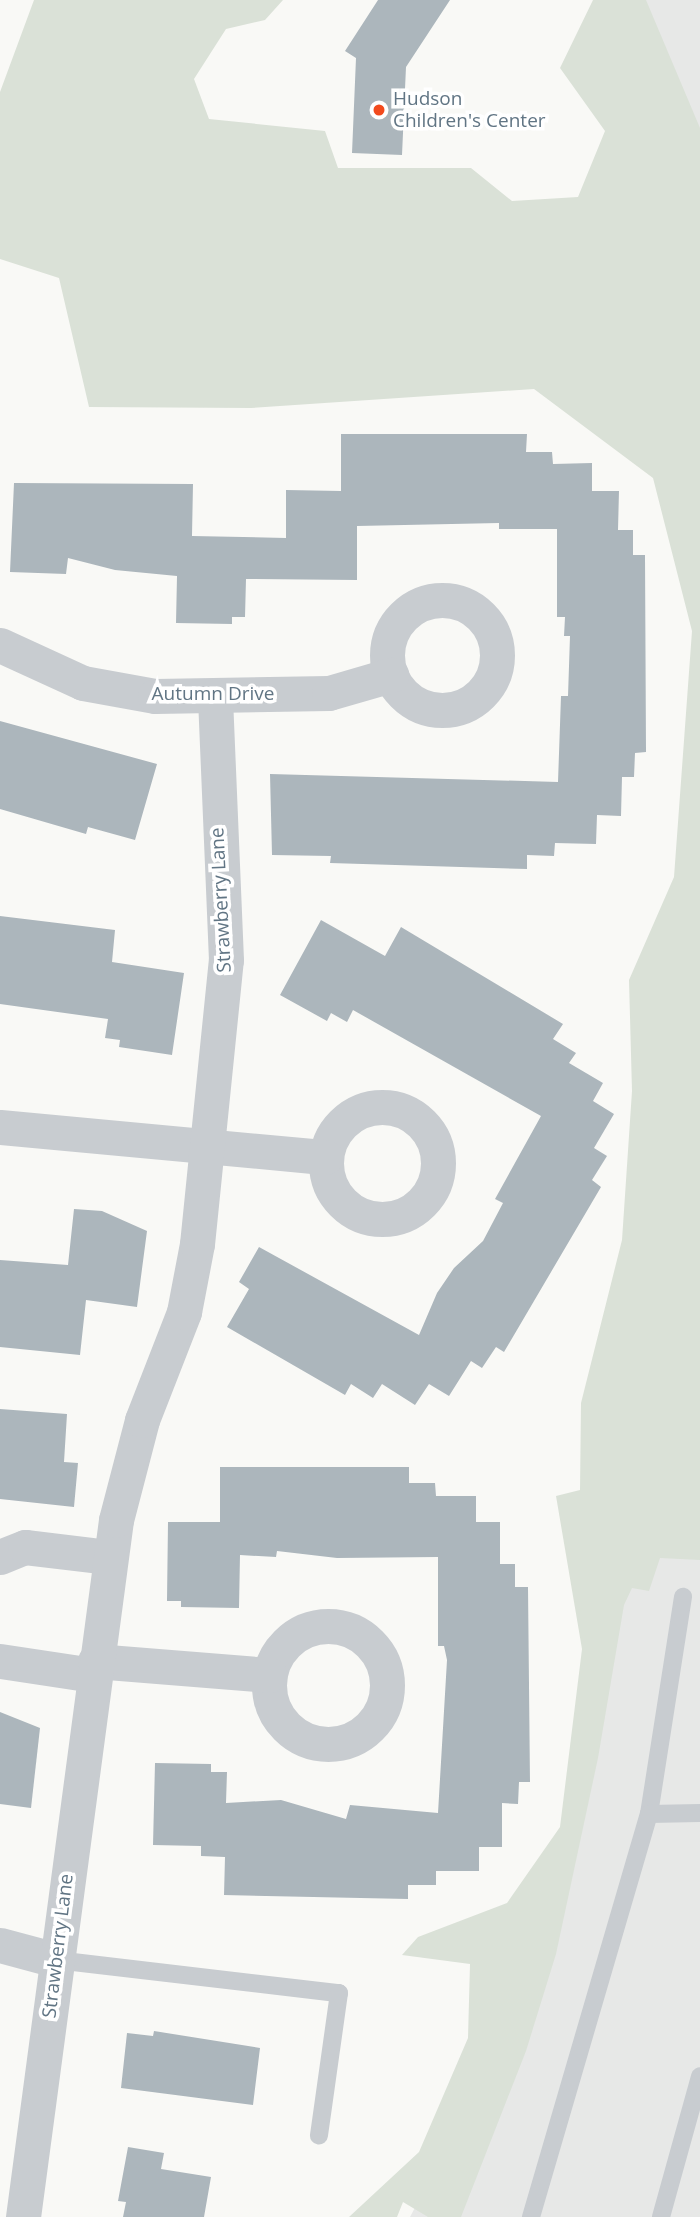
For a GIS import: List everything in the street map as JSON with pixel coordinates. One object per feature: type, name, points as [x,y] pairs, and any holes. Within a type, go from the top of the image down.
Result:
[{"type":"street","name":"Autumn Drive","points":[[0,645],[60,674],[107,688],[155,696],[329,693],[391,675]]},
{"type":"street","name":"Strawberry Lane","points":[[23,2217],[109,1557],[130,1458],[184,1312],[208,1144],[226,960],[215,696]]},
{"type":"street","points":[[0,1127],[208,1144],[326,1157]]},
{"type":"street","points":[[0,1558],[24,1547],[109,1557]]},
{"type":"street","points":[[0,1661],[94,1668],[269,1675]]},
{"type":"street","points":[[0,1945],[56,1960]]},
{"type":"lane","points":[[531,2217],[649,1814],[683,1597]]},
{"type":"lane","points":[[649,1814],[700,1812]]},
{"type":"lane","points":[[56,1960],[339,1993],[319,2136]]},
{"type":"lane","points":[[668,2215],[700,2076]]},
{"type":"shaded area","points":[[34,0],[283,0],[265,20],[226,29],[194,79],[209,119],[325,131],[338,168],[471,168],[512,201],[578,197],[605,131],[560,68],[593,0],[646,0],[700,128],[700,1560],[660,1558],[649,1591],[632,1588],[624,1605],[598,1758],[556,1954],[526,2051],[461,2217],[428,2217],[403,2202],[397,2217],[349,2217],[419,2152],[468,2038],[470,1964],[402,1955],[418,1937],[507,1903],[560,1827],[582,1649],[556,1496],[580,1490],[581,1403],[622,1240],[632,1091],[629,980],[674,877],[692,631],[653,478],[534,389],[251,408],[89,407],[59,278],[0,259],[0,92]]},
{"type":"shaded area","points":[[620,0],[700,0],[700,240]]},
{"type":"shaded area","points":[[700,743],[700,2217],[410,2217],[555,1942]]},
{"type":"building","name":"Hudson Children's Center","points":[[378,0],[450,0],[406,67],[402,155],[352,153],[356,58],[345,51]]},
{"type":"building","points":[[341,434],[527,434],[526,452],[552,452],[553,464],[592,463],[592,491],[619,491],[618,530],[633,530],[633,555],[645,555],[646,752],[635,753],[634,777],[622,777],[621,816],[597,815],[596,844],[555,843],[554,856],[527,855],[527,869],[330,863],[331,856],[272,855],[270,774],[558,782],[561,696],[568,696],[570,636],[564,636],[565,617],[557,617],[557,529],[499,529],[499,523],[357,526],[357,580],[246,579],[245,617],[232,617],[232,624],[176,623],[177,576],[115,570],[68,558],[66,574],[10,572],[14,483],[193,484],[192,536],[286,538],[286,490],[341,491]]},
{"type":"building","points":[[0,721],[157,764],[135,840],[88,827],[86,834],[0,809]]},
{"type":"building","points":[[0,916],[115,930],[112,962],[184,973],[172,1055],[119,1047],[120,1040],[105,1038],[108,1019],[0,1004]]},
{"type":"building","points":[[321,920],[385,956],[401,927],[563,1024],[553,1039],[576,1053],[569,1063],[603,1083],[593,1101],[614,1114],[594,1148],[607,1156],[592,1180],[601,1187],[504,1352],[496,1347],[482,1368],[471,1361],[449,1396],[429,1384],[415,1405],[382,1384],[373,1398],[351,1384],[345,1395],[227,1327],[249,1289],[239,1282],[259,1247],[419,1335],[437,1293],[454,1268],[483,1241],[503,1203],[495,1199],[541,1116],[353,1010],[347,1022],[331,1013],[327,1021],[280,995]]},
{"type":"building","points":[[74,1209],[102,1211],[147,1231],[137,1307],[86,1300],[80,1355],[0,1347],[0,1260],[68,1265]]},
{"type":"building","points":[[0,1409],[67,1414],[64,1462],[78,1463],[74,1507],[0,1499]]},
{"type":"building","points":[[220,1467],[409,1467],[409,1483],[435,1483],[436,1496],[476,1496],[476,1522],[500,1522],[500,1564],[515,1564],[515,1587],[528,1587],[530,1782],[519,1782],[518,1804],[502,1803],[502,1847],[479,1847],[479,1871],[436,1871],[436,1885],[408,1885],[408,1899],[224,1895],[225,1857],[201,1856],[201,1846],[153,1845],[155,1763],[211,1764],[211,1772],[227,1772],[226,1803],[281,1800],[346,1819],[350,1805],[438,1813],[447,1660],[444,1646],[438,1646],[438,1557],[337,1558],[277,1551],[276,1557],[240,1555],[239,1608],[181,1607],[181,1601],[167,1601],[168,1522],[220,1522]]},
{"type":"building","points":[[0,1712],[40,1728],[31,1808],[0,1804]]},
{"type":"building","points":[[154,2031],[260,2048],[253,2105],[121,2088],[127,2033],[153,2036]]},
{"type":"building","points":[[128,2147],[164,2153],[161,2169],[211,2177],[204,2217],[123,2217],[126,2202],[118,2201]]},
{"type":"place","name":"Hudson Children's Center","points":[[379,110]]}]
